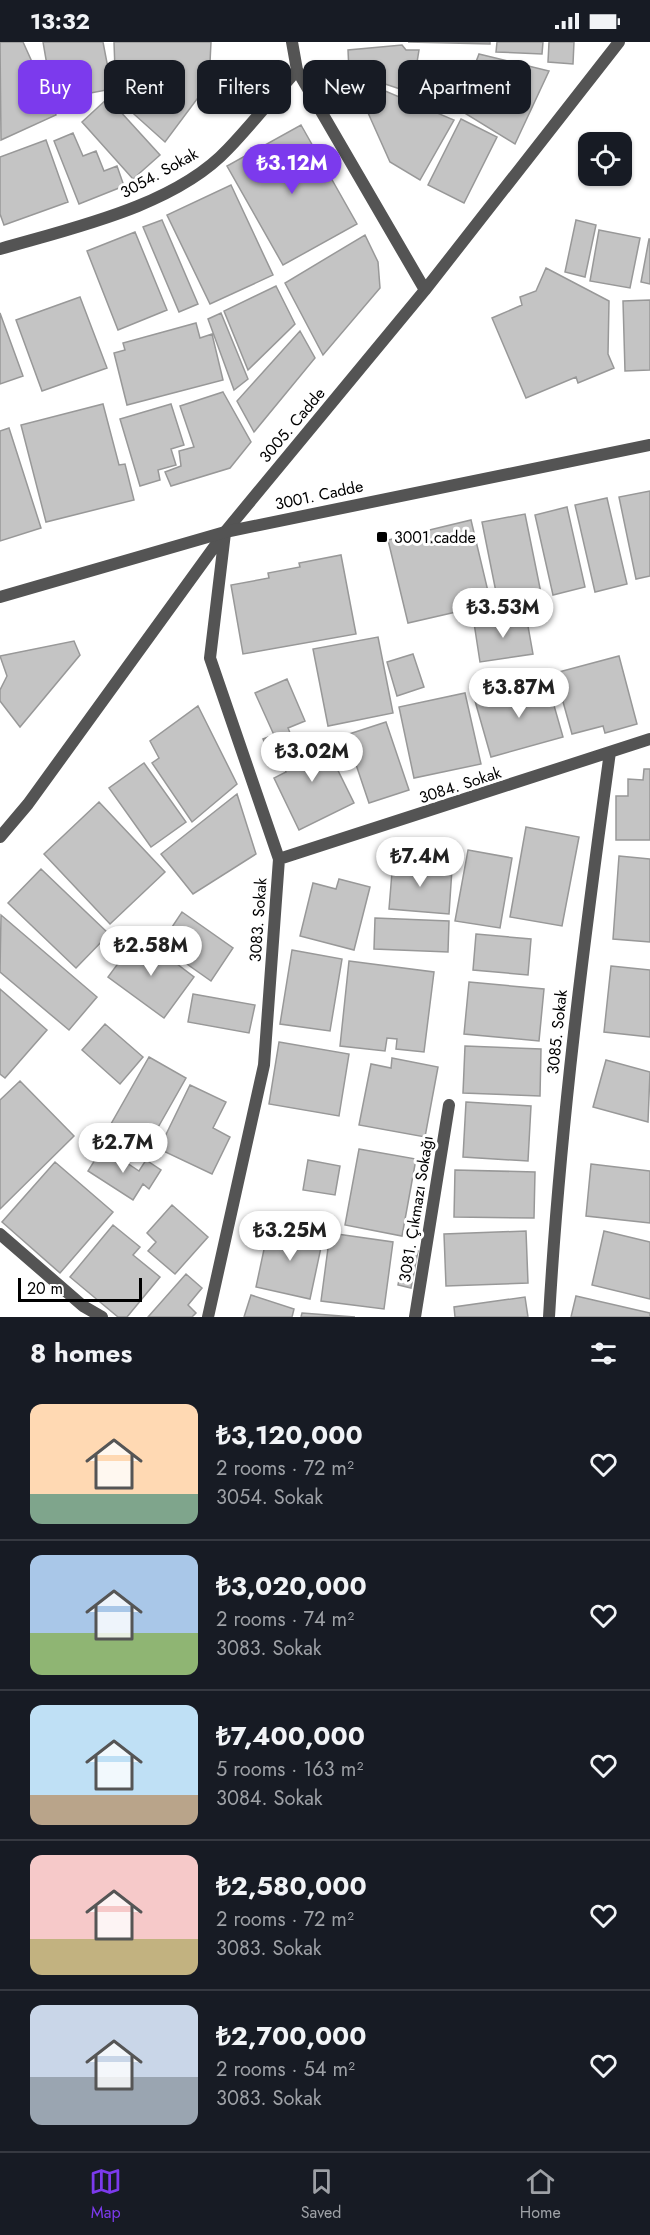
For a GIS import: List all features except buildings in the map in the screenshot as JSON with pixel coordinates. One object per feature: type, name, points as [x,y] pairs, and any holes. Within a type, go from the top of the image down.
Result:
[{"type":"street","points":[[292,42],[297,70],[425,290]]},
{"type":"street","name":"3005. Cadde","points":[[0,837],[28,804],[225,532],[425,290],[619,42]]},
{"type":"street","name":"3054. Sokak","points":[[0,249],[111,217],[155,198],[198,174],[228,150],[297,70]]},
{"type":"street","name":"3001. Cadde","points":[[0,597],[225,532],[650,445]]},
{"type":"street","name":"3083. Sokak","points":[[208,1317],[264,1065],[279,859],[210,658],[225,532]]},
{"type":"street","name":"3084. Sokak","points":[[279,859],[650,740]]},
{"type":"street","name":"3085. Sokak","points":[[549,1317],[556,1200],[580,966],[610,752]]},
{"type":"street","name":"3081. Çıkmazı Sokağı","points":[[415,1317],[449,1105]]},
{"type":"street","points":[[0,1234],[83,1306],[102,1317]]},
{"type":"place","name":"3001.cadde","points":[[382,537]]}]
